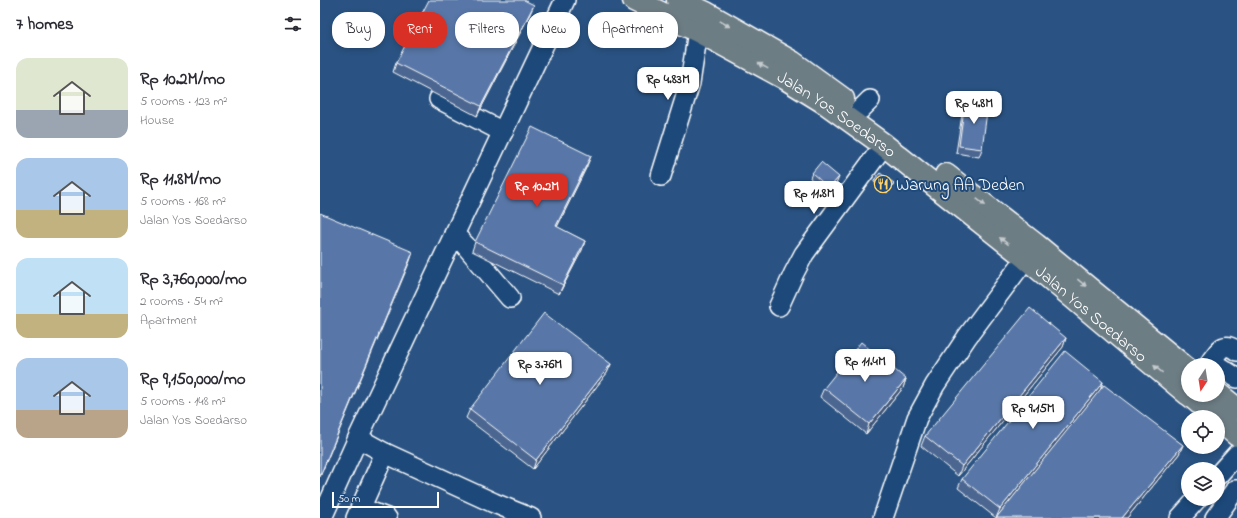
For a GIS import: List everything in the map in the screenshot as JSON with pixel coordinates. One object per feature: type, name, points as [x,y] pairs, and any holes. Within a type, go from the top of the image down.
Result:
[{"type":"highway","name":"Jalan Yos Soedarso","points":[[634,0],[698,31],[784,78],[827,104],[884,145],[940,180],[1181,365]]},
{"type":"highway","name":"Jalan Yos Soedarso","points":[[678,0],[706,13],[865,105],[940,180]]},
{"type":"highway","name":"Jalan Yos Soedarso","points":[[1031,251],[1181,387]]},
{"type":"highway","points":[[1225,399],[1237,408]]},
{"type":"highway","name":"Jalan Yos Soedarso","points":[[1198,402],[1208,410]]},
{"type":"highway","name":"Jalan Yos Soedarso","points":[[1225,425],[1237,435]]},
{"type":"street","points":[[322,518],[358,438],[565,0]]},
{"type":"street","points":[[661,176],[690,83],[698,31]]},
{"type":"street","points":[[439,99],[503,132]]},
{"type":"street","points":[[779,306],[804,254],[884,145]]},
{"type":"street","points":[[454,234],[510,298]]},
{"type":"street","points":[[884,518],[920,412],[935,385],[967,337],[1031,251]]},
{"type":"street","points":[[1216,358],[1222,348],[1226,346],[1232,346],[1237,351]]},
{"type":"street","points":[[1225,371],[1237,378]]},
{"type":"street","points":[[358,438],[385,453],[494,503],[531,518]]},
{"type":"street","points":[[385,453],[358,513],[387,518]]},
{"type":"street","points":[[1225,467],[1237,454]]},
{"type":"street","points":[[1215,518],[1235,490],[1237,490]]},
{"type":"street","points":[[1180,518],[1191,506]]},
{"type":"building","points":[[429,0],[524,0],[534,5],[530,12],[527,12],[527,18],[519,34],[519,12],[455,12],[455,48],[511,48],[481,106],[396,63],[404,48],[447,48],[447,12],[423,12]]},
{"type":"building","points":[[965,101],[988,104],[982,149],[959,146]]},
{"type":"building","points":[[532,127],[591,156],[556,226],[585,241],[563,285],[475,242]]},
{"type":"building","points":[[821,162],[839,177],[829,188],[812,173]]},
{"type":"building","name":"Warung AA Deden","points":[[880,173],[894,183],[888,190],[874,180]]},
{"type":"building","points":[[320,213],[413,252],[320,476]]},
{"type":"building","points":[[1030,308],[1066,338],[962,466],[925,436]]},
{"type":"building","points":[[544,313],[611,364],[536,460],[470,409]]},
{"type":"building","points":[[861,342],[906,379],[869,424],[824,388]]},
{"type":"building","points":[[1065,351],[1103,382],[1000,509],[962,479]]},
{"type":"building","points":[[1104,385],[1181,443],[1181,447],[1122,518],[996,518]]},
{"type":"place","name":"Warung AA Deden","points":[[883,184]]}]
